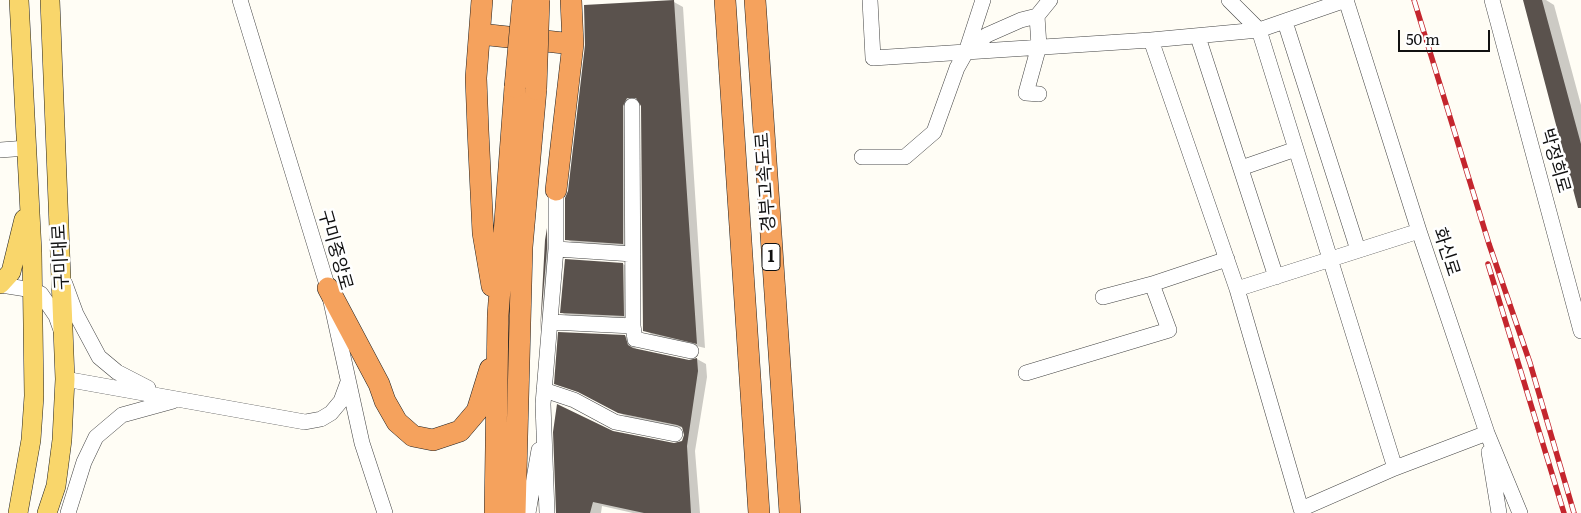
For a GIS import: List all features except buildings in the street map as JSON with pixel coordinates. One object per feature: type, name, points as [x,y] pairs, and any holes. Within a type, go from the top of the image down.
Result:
[{"type":"highway","points":[[482,0],[476,78],[483,233],[498,316]]},
{"type":"highway","points":[[515,513],[525,88],[523,0]]},
{"type":"highway","points":[[495,513],[498,316],[525,88],[539,0]]},
{"type":"highway","points":[[556,190],[573,44],[572,0]]},
{"type":"highway","name":"경부고속도로","points":[[725,0],[758,513]]},
{"type":"highway","name":"경부고속도로","points":[[754,0],[790,513]]},
{"type":"highway","points":[[480,34],[573,44]]},
{"type":"highway","points":[[328,288],[380,384],[385,401],[397,422],[413,436],[433,440],[460,431],[477,411],[497,348]]},
{"type":"main road","name":"구미대로","points":[[18,513],[31,440],[34,396],[33,290],[19,0]]},
{"type":"main road","name":"구미대로","points":[[47,513],[56,486],[65,379],[50,0]]},
{"type":"main road","points":[[22,49],[52,47]]},
{"type":"main road","points":[[0,284],[6,280],[14,265],[29,191]]},
{"type":"main road","points":[[60,452],[62,513]]},
{"type":"street","name":"구미중앙로","points":[[240,0],[328,288],[362,443],[384,513]]},
{"type":"street","points":[[870,0],[873,58],[1151,40],[1259,30],[1346,0]]},
{"type":"street","points":[[862,157],[905,157],[934,132],[957,68],[966,52],[983,0]]},
{"type":"street","points":[[966,52],[987,35],[1021,20],[1037,16],[1050,0]]},
{"type":"street","points":[[1229,0],[1259,30],[1395,468]]},
{"type":"street","name":"화신로","points":[[1346,0],[1419,231],[1487,433],[1519,511]]},
{"type":"street","name":"박정희로","points":[[1492,0],[1581,332]]},
{"type":"street","points":[[1037,16],[1039,46],[1026,93],[1039,94]]},
{"type":"street","points":[[1285,22],[1358,250]]},
{"type":"street","points":[[1198,36],[1276,277]]},
{"type":"street","points":[[1151,40],[1237,289],[1301,511],[1395,468],[1487,433],[1498,508]]},
{"type":"street","points":[[632,106],[633,326],[635,339],[691,351]]},
{"type":"street","points":[[0,150],[27,148]]},
{"type":"street","points":[[1242,168],[1296,149]]},
{"type":"street","points":[[547,513],[544,397],[556,249],[556,190]]},
{"type":"street","points":[[1237,289],[1419,231]]},
{"type":"street","points":[[556,249],[633,254]]},
{"type":"street","points":[[1103,297],[1152,284],[1227,259]]},
{"type":"street","points":[[62,274],[76,314],[99,357],[116,372],[137,385],[182,400]]},
{"type":"street","points":[[0,284],[33,290],[41,294],[56,316],[64,343]]},
{"type":"street","points":[[1026,373],[1169,330],[1152,284]]},
{"type":"street","points":[[550,322],[633,326]]},
{"type":"street","points":[[65,379],[305,422],[321,419],[331,413],[341,401],[348,382]]},
{"type":"street","points":[[544,397],[574,400],[615,422],[676,434]]},
{"type":"street","points":[[68,513],[84,462],[96,437],[122,415],[182,400]]},
{"type":"street","points":[[528,513],[544,423]]},
{"type":"railway","points":[[1414,0],[1489,244],[1530,363],[1574,513]]},
{"type":"railway","points":[[1488,264],[1564,513]]}]
